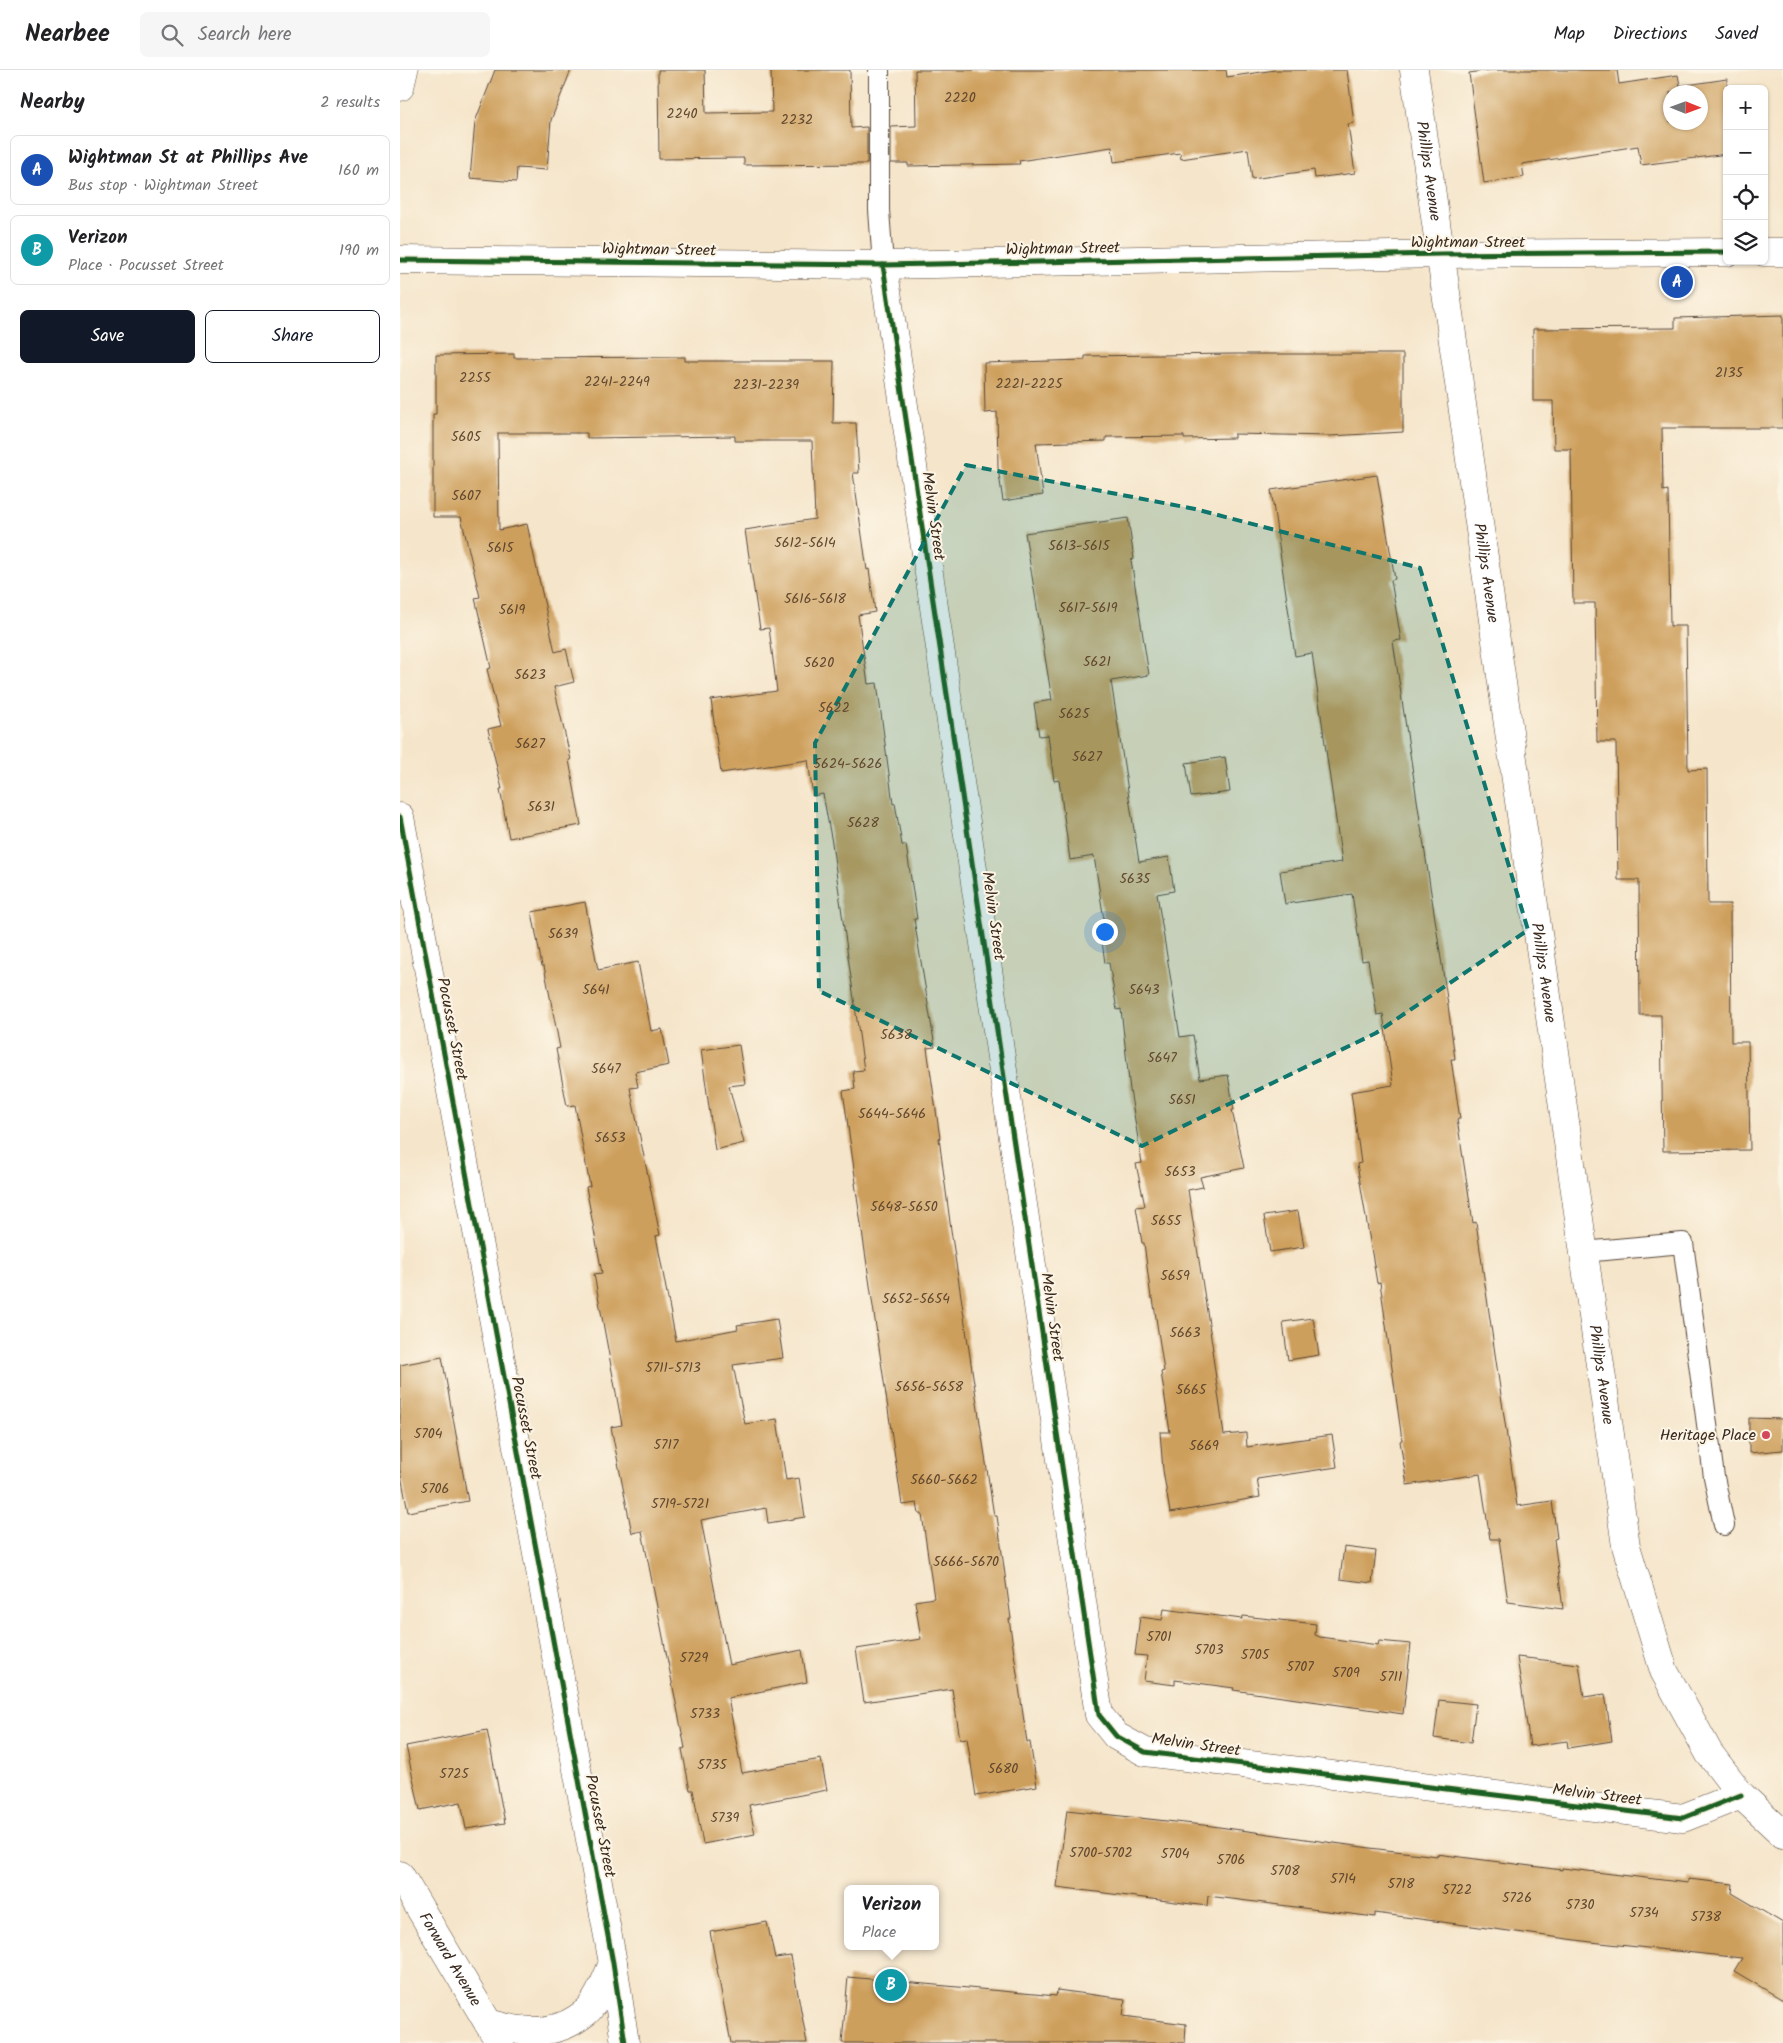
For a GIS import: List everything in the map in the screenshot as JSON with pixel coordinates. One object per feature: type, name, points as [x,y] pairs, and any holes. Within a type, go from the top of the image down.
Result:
[{"type":"street","points":[[400,88],[404,70]]},
{"type":"street","name":"Phillips Avenue","points":[[1414,70],[1442,254],[1626,1546],[1664,1671],[1709,1753],[1741,1795],[1783,1834]]},
{"type":"street","name":"Wightman Street","points":[[400,260],[883,265],[1442,254],[1723,252]]},
{"type":"street","points":[[1768,252],[1783,252]]},
{"type":"street","name":"Melvin Street","points":[[883,265],[1099,1715],[1116,1736],[1145,1752],[1683,1818],[1741,1795]]},
{"type":"street","name":"Pocusset Street","points":[[400,817],[612,1963],[625,2043]]},
{"type":"street","name":"Forward Avenue","points":[[400,1875],[494,2033]]},
{"type":"street","points":[[494,2033],[511,2030],[532,2032],[553,2030],[572,2022],[589,2010],[602,1991],[612,1963]]},
{"type":"lane","points":[[879,70],[879,210],[883,265]]},
{"type":"lane","points":[[1583,1252],[1683,1243],[1714,1477],[1724,1526]]},
{"type":"highlighted area","points":[[966,465],[1195,509],[1420,568],[1528,930],[1376,1033],[1142,1146],[819,991],[815,743]]},
{"type":"building","points":[[495,70],[571,70],[551,120],[547,170],[517,168],[516,182],[470,178],[475,122]]},
{"type":"building","points":[[658,70],[705,70],[706,113],[772,112],[771,70],[850,70],[851,128],[867,127],[867,164],[744,165],[744,158],[659,159]]},
{"type":"building","points":[[915,70],[1226,70],[1227,77],[1275,70],[1347,70],[1354,123],[1348,124],[1355,173],[1315,178],[1314,170],[1252,179],[1248,149],[1181,159],[1180,153],[1114,162],[1112,147],[1019,161],[1020,164],[908,166],[908,163],[891,163],[891,127],[916,126]]},
{"type":"building","points":[[1491,70],[1617,70],[1619,84],[1678,75],[1680,85],[1663,85],[1663,130],[1708,130],[1708,85],[1687,85],[1727,79],[1727,85],[1723,85],[1723,155],[1641,165],[1638,146],[1522,164],[1524,177],[1484,183],[1469,73]]},
{"type":"building","points":[[1783,315],[1783,428],[1662,428],[1663,491],[1668,490],[1670,626],[1686,626],[1688,770],[1707,769],[1708,904],[1730,904],[1731,1042],[1748,1042],[1750,1150],[1663,1151],[1661,1015],[1640,1015],[1639,880],[1618,880],[1616,742],[1597,742],[1595,603],[1573,603],[1571,449],[1554,449],[1553,401],[1533,401],[1533,329],[1675,328],[1675,318]]},
{"type":"building","points":[[514,354],[514,358],[685,357],[685,361],[834,361],[833,423],[856,423],[859,473],[853,473],[875,612],[858,615],[868,684],[877,683],[893,804],[895,803],[902,845],[906,845],[917,919],[914,919],[935,1047],[927,1048],[951,1230],[994,1516],[997,1516],[1011,1619],[1009,1619],[1027,1742],[1030,1742],[1037,1786],[976,1796],[967,1738],[960,1739],[952,1689],[864,1702],[856,1649],[921,1639],[915,1601],[934,1598],[922,1514],[919,1514],[917,1503],[902,1505],[855,1183],[843,1091],[855,1089],[853,1071],[864,1070],[832,843],[823,794],[813,796],[808,760],[721,773],[711,700],[777,691],[769,628],[760,629],[745,530],[815,519],[812,441],[735,441],[735,436],[587,438],[587,433],[498,433],[499,530],[527,524],[555,652],[566,649],[574,682],[554,687],[571,760],[569,760],[581,825],[509,838],[500,789],[502,789],[488,729],[501,726],[487,669],[491,668],[475,598],[480,597],[461,517],[433,517],[433,414],[436,414],[436,355]]},
{"type":"building","points":[[1403,354],[1403,432],[1330,436],[1234,434],[1234,438],[1184,439],[1184,436],[1106,437],[1106,441],[1036,443],[1043,495],[1003,501],[998,468],[997,412],[985,413],[984,363],[1085,360],[1085,356]]},
{"type":"building","points":[[1377,475],[1395,579],[1391,580],[1401,640],[1393,641],[1455,1059],[1451,1059],[1460,1119],[1457,1119],[1473,1223],[1476,1222],[1517,1506],[1552,1501],[1557,1538],[1554,1539],[1563,1609],[1508,1602],[1499,1539],[1490,1539],[1480,1474],[1407,1485],[1380,1282],[1377,1283],[1357,1164],[1361,1163],[1351,1092],[1393,1085],[1383,1014],[1377,1015],[1368,960],[1362,961],[1352,894],[1285,904],[1280,871],[1342,862],[1312,653],[1295,656],[1271,490]]},
{"type":"building","points":[[1128,518],[1134,559],[1131,560],[1149,675],[1111,681],[1139,862],[1169,857],[1174,891],[1157,894],[1180,1037],[1193,1035],[1200,1079],[1228,1075],[1234,1110],[1232,1110],[1244,1168],[1200,1177],[1203,1187],[1188,1190],[1224,1435],[1246,1433],[1247,1447],[1332,1435],[1337,1467],[1257,1479],[1260,1497],[1170,1513],[1163,1470],[1160,1432],[1170,1432],[1161,1372],[1164,1371],[1153,1298],[1151,1298],[1144,1243],[1142,1243],[1136,1207],[1145,1206],[1136,1164],[1142,1163],[1130,1090],[1121,1009],[1117,1010],[1109,963],[1105,963],[1101,934],[1106,933],[1094,856],[1070,860],[1059,780],[1054,781],[1048,735],[1039,736],[1034,703],[1052,700],[1025,533]]},
{"type":"building","points":[[1225,757],[1230,792],[1191,797],[1186,763]]},
{"type":"building","points":[[585,902],[598,970],[638,962],[651,1031],[662,1029],[669,1065],[635,1072],[638,1087],[630,1088],[660,1235],[656,1236],[676,1341],[738,1329],[737,1325],[777,1319],[783,1358],[733,1365],[745,1424],[777,1419],[786,1480],[799,1478],[805,1517],[768,1523],[766,1508],[701,1520],[729,1665],[802,1650],[807,1682],[728,1698],[742,1773],[821,1759],[827,1790],[749,1805],[755,1834],[703,1844],[693,1790],[690,1790],[682,1749],[685,1748],[642,1531],[632,1533],[611,1427],[622,1425],[594,1274],[602,1273],[586,1187],[590,1186],[575,1105],[567,1106],[556,1049],[560,1048],[532,912]]},
{"type":"building","points":[[739,1045],[745,1084],[729,1086],[744,1143],[715,1150],[701,1050]]},
{"type":"building","points":[[1298,1211],[1304,1247],[1270,1252],[1264,1216]]},
{"type":"building","points":[[1313,1318],[1319,1355],[1288,1360],[1283,1322]]},
{"type":"building","points":[[442,1357],[468,1501],[408,1512],[400,1470],[400,1365]]},
{"type":"building","points":[[1749,1418],[1783,1419],[1783,1450],[1749,1453]]},
{"type":"building","points":[[1344,1547],[1376,1551],[1372,1583],[1340,1579]]},
{"type":"building","points":[[1164,1609],[1242,1619],[1243,1616],[1316,1624],[1315,1635],[1320,1637],[1378,1645],[1379,1641],[1411,1644],[1403,1714],[1175,1680],[1175,1685],[1144,1681],[1147,1656],[1135,1655],[1140,1617],[1162,1620]]},
{"type":"building","points":[[1517,1657],[1579,1664],[1584,1697],[1605,1694],[1612,1741],[1568,1748],[1567,1741],[1530,1746]]},
{"type":"building","points":[[1439,1700],[1476,1704],[1471,1743],[1434,1738]]},
{"type":"building","points":[[487,1730],[505,1823],[466,1829],[461,1802],[420,1810],[406,1746]]},
{"type":"building","points":[[1067,1810],[1212,1826],[1370,1848],[1437,1856],[1437,1854],[1562,1870],[1562,1868],[1688,1883],[1688,1879],[1733,1884],[1732,1893],[1783,1923],[1783,2000],[1734,1971],[1742,1958],[1591,1942],[1375,1913],[1375,1917],[1208,1896],[1207,1906],[1057,1887]]},
{"type":"building","points":[[767,1922],[775,1958],[791,1956],[807,2043],[731,2043],[710,1932]]},
{"type":"building","points":[[848,1977],[1056,1996],[1057,1990],[1125,1999],[1123,2016],[1186,2024],[1185,2043],[842,2043]]},
{"type":"cycle path","points":[[400,260],[883,265],[1442,254],[1723,252]]},
{"type":"cycle path","points":[[883,265],[1099,1715],[1116,1736],[1145,1752],[1683,1818],[1741,1795]]},
{"type":"cycle path","points":[[400,817],[613,1963],[625,2043]]},
{"type":"place","name":"Wightman St at Phillips Ave","points":[[1677,282]]},
{"type":"place","name":"Heritage Place","points":[[1766,1435]]},
{"type":"place","name":"Verizon","points":[[891,1985]]}]
